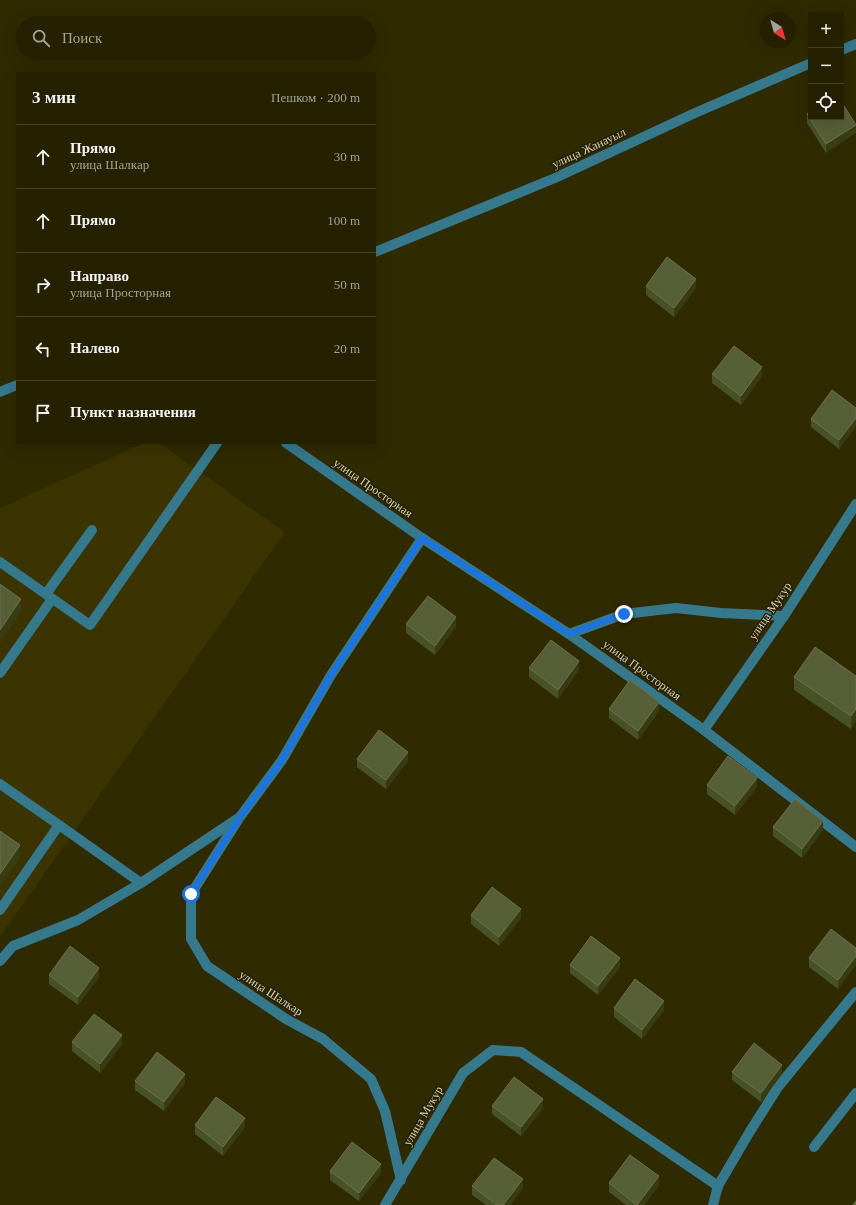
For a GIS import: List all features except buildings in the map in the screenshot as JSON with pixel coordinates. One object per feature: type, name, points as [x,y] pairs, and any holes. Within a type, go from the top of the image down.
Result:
[{"type":"street","points":[[844,49],[856,44]]},
{"type":"street","name":"улица Жанауыл","points":[[376,252],[555,178],[695,113],[808,64]]},
{"type":"street","points":[[0,392],[16,385]]},
{"type":"street","points":[[0,562],[90,625],[216,444]]},
{"type":"street","name":"улица Просторная","points":[[287,444],[422,538],[569,634],[704,730],[856,847]]},
{"type":"street","name":"улица Мукур","points":[[704,730],[784,616],[856,504]]},
{"type":"street","points":[[0,673],[92,530]]},
{"type":"street","name":"улица Шалкар","points":[[401,1180],[385,1111],[371,1079],[324,1040],[286,1019],[207,966],[190,939],[191,894],[240,817],[282,760],[331,675],[422,538]]},
{"type":"street","points":[[569,634],[624,614],[676,608],[721,613],[784,616]]},
{"type":"street","points":[[0,784],[141,883]]},
{"type":"street","points":[[0,961],[13,946],[78,920],[141,883],[240,817]]},
{"type":"street","points":[[0,910],[59,826]]},
{"type":"street","points":[[713,1205],[718,1186],[748,1133],[778,1087],[856,992]]},
{"type":"street","name":"улица Мукур","points":[[385,1205],[463,1073],[493,1050],[521,1052],[718,1186]]},
{"type":"street","points":[[814,1147],[856,1093]]},
{"type":"shaded area","points":[[142,444],[160,444],[285,532],[0,937],[0,508]]},
{"type":"route","points":[[191,894],[240,817],[282,760],[331,675],[422,538],[569,634],[624,614]]}]
